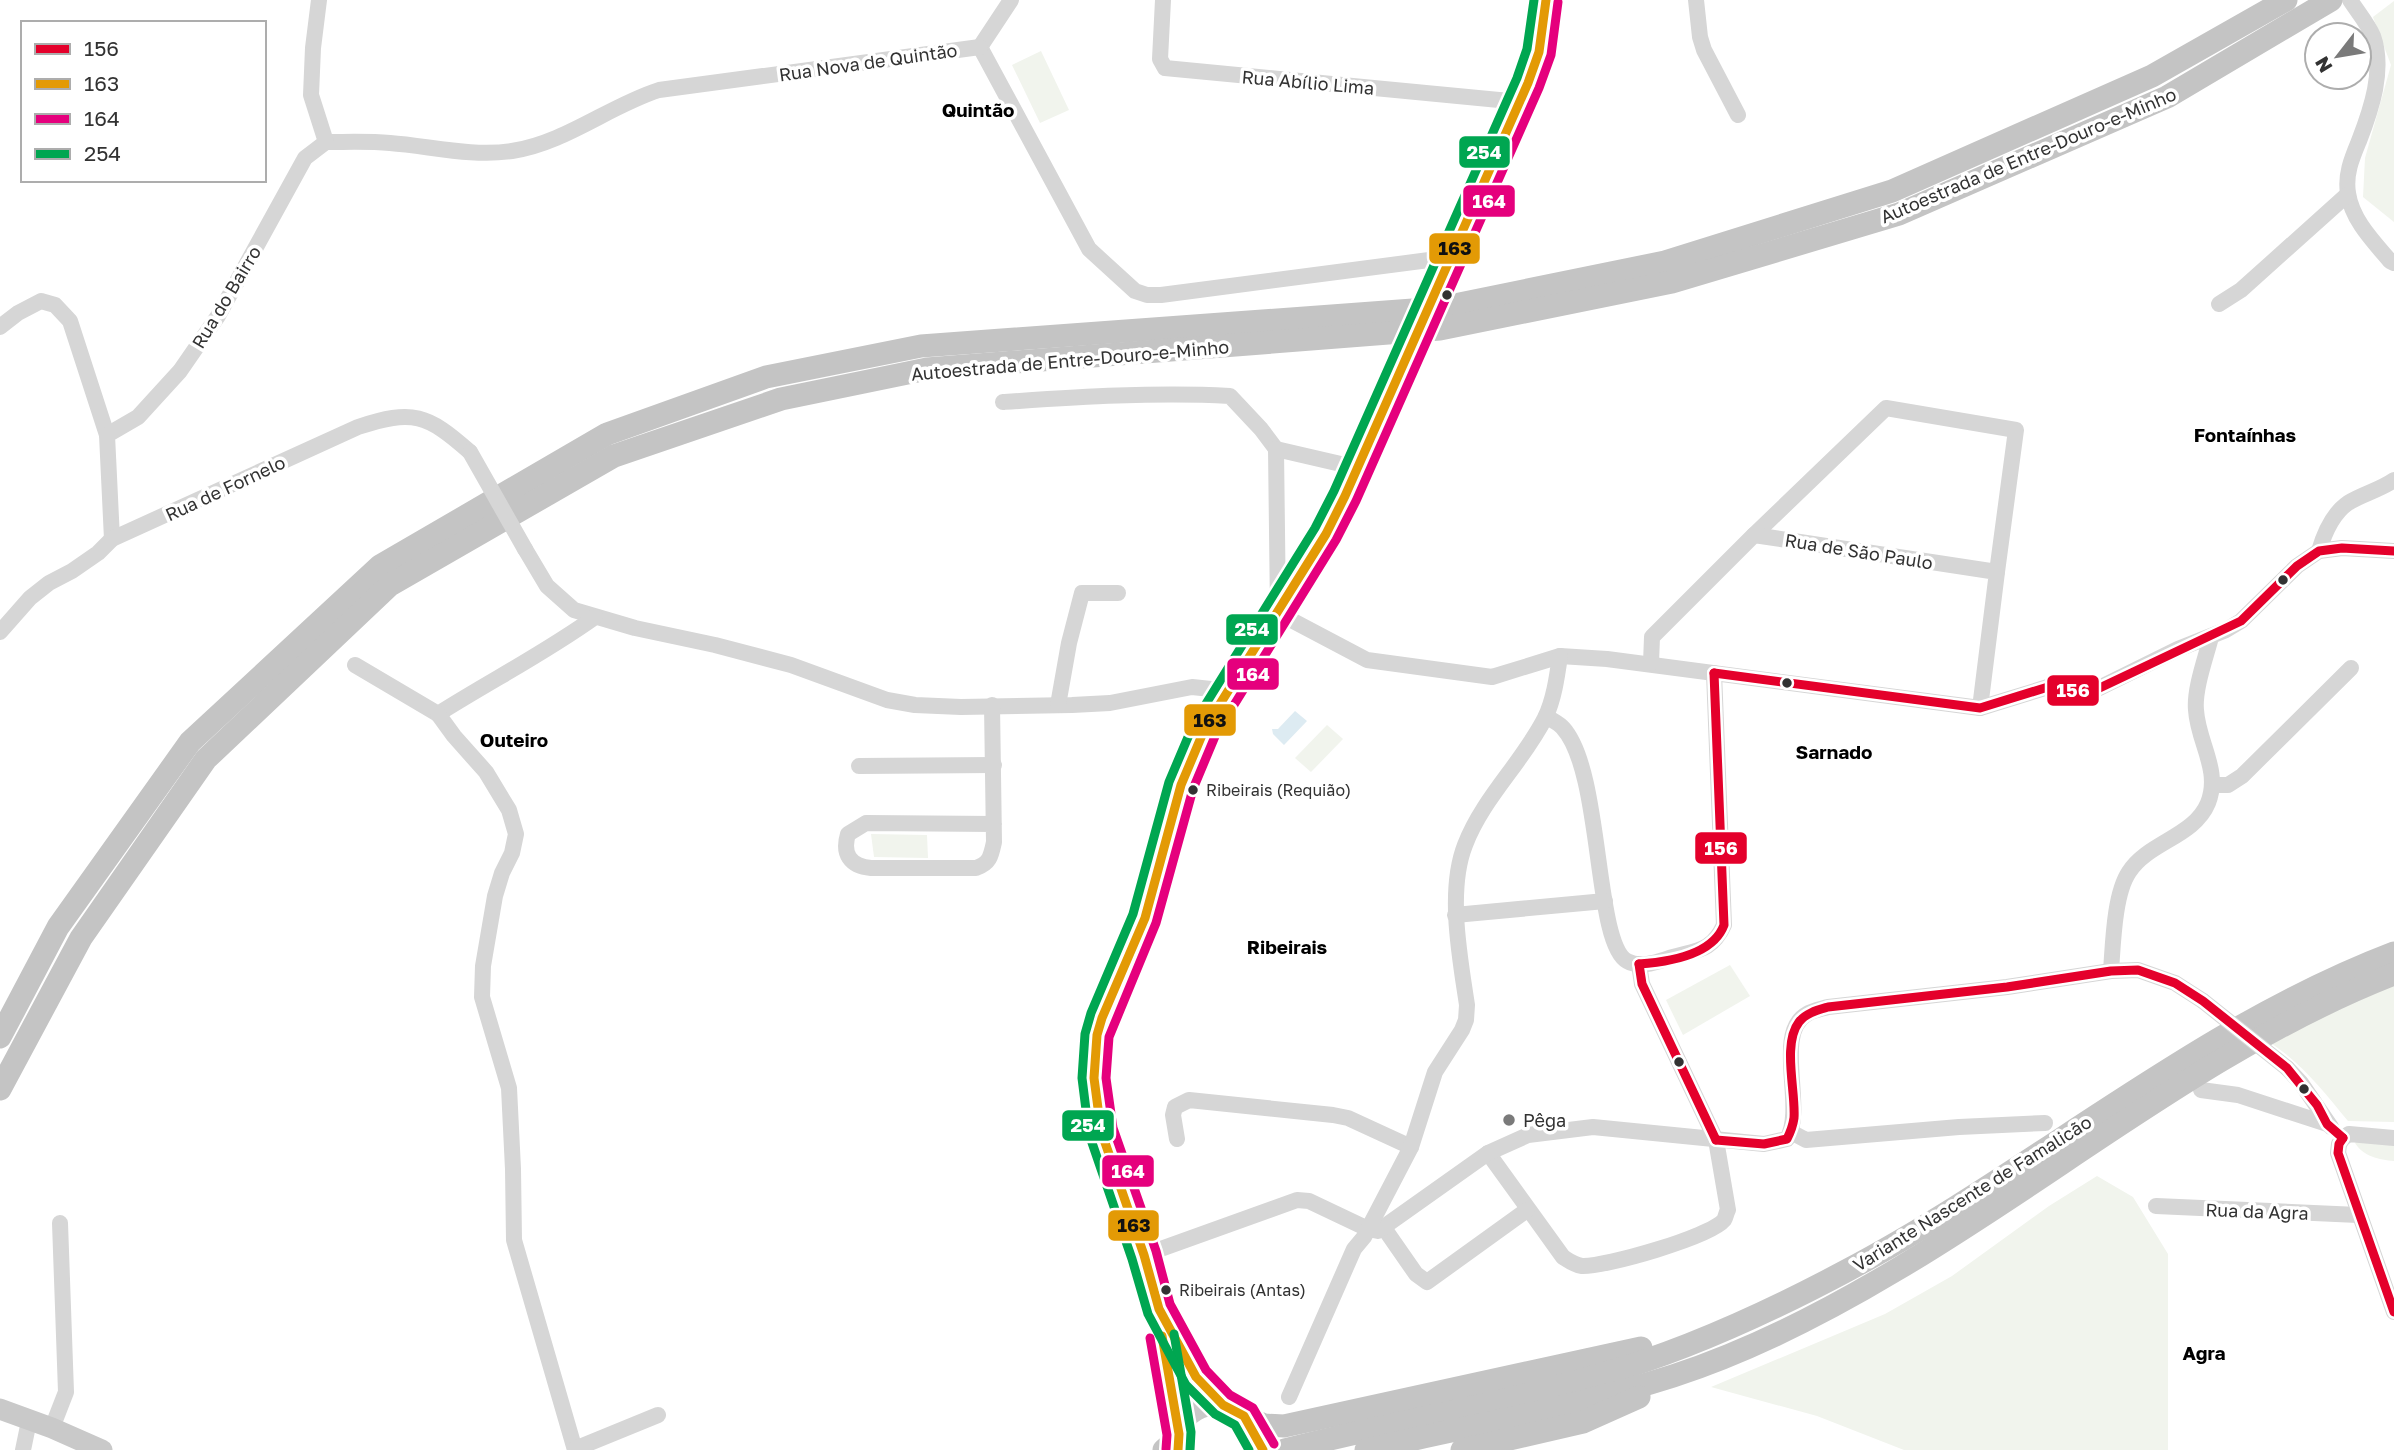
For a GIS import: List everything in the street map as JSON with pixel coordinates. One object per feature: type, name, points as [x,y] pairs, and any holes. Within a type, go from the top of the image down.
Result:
[{"type":"highway","name":"Autoestrada de Entre-Douro-e-Minho","points":[[0,1037],[58,927],[190,742],[380,566],[607,435],[766,377],[921,346],[1440,308],[1665,262],[1892,191],[2152,76],[2286,0]]},
{"type":"highway","name":"Autoestrada de Entre-Douro-e-Minho","points":[[0,1089],[81,938],[206,759],[390,585],[614,456],[781,399],[927,369],[1440,330],[1672,282],[1899,214],[2168,97],[2331,0]]},
{"type":"highway","name":"Variante Nascente de Famalicão","points":[[1290,1449],[1603,1374],[1719,1331],[1798,1296],[1939,1218],[2218,1039],[2322,983],[2394,953]]},
{"type":"highway","name":"Variante Nascente de Famalicão","points":[[1366,1450],[1607,1395],[1674,1376],[1777,1333],[1895,1271],[2202,1071],[2337,998],[2394,974]]},
{"type":"highway","points":[[1244,1416],[1264,1425],[1284,1426],[1719,1331]]},
{"type":"highway","points":[[1462,1450],[1583,1422],[1650,1391],[1674,1376]]},
{"type":"main road","points":[[1432,297],[1520,102],[1539,52],[1546,0]]},
{"type":"main road","points":[[1175,1443],[1159,1310],[1144,1255],[1101,1131],[1094,1078],[1097,1035],[1146,918],[1188,765],[1205,728],[1326,534],[1358,468],[1406,356]]},
{"type":"main road","points":[[1159,1310],[1189,1367],[1223,1405],[1244,1416],[1263,1450]]},
{"type":"main road","points":[[1175,1443],[1184,1422],[1192,1413],[1203,1406],[1223,1405]]},
{"type":"main road","points":[[0,1409],[102,1450]]},
{"type":"street","points":[[319,0],[311,95],[326,142]]},
{"type":"street","points":[[980,47],[1011,0]]},
{"type":"street","name":"Rua Abílio Lima","points":[[1163,0],[1160,60],[1165,68],[1520,102]]},
{"type":"street","points":[[1696,0],[1704,50],[1738,116]]},
{"type":"street","points":[[2350,0],[2373,36],[2377,77],[2370,111],[2351,158],[2347,176],[2348,194],[2362,228],[2394,263]]},
{"type":"street","name":"Rua Nova de Quintão","points":[[326,142],[387,142],[487,153],[513,151],[568,132],[636,98],[659,90],[980,47],[1090,249],[1135,291],[1147,295],[1161,295],[1452,257]]},
{"type":"street","name":"Rua do Bairro","points":[[107,435],[138,417],[180,371],[218,316],[305,158],[326,142]]},
{"type":"street","points":[[2220,304],[2241,290],[2348,194]]},
{"type":"street","points":[[0,327],[18,313],[41,301],[55,305],[70,321],[107,435],[112,539]]},
{"type":"street","points":[[1003,402],[1118,394],[1230,396],[1276,449],[1278,613],[1367,660],[1492,677],[1560,656],[1651,663],[1980,708],[2048,687],[2089,693],[2241,621],[2297,566],[2319,551],[2342,548],[2394,551]]},
{"type":"street","points":[[1651,663],[1653,637],[1886,408],[2016,430],[1980,708]]},
{"type":"street","name":"Rua de Fornelo","points":[[0,632],[30,598],[98,552],[112,539],[358,427],[389,417],[418,417],[444,429],[470,452],[547,586],[574,610],[791,665],[887,700],[915,705],[1110,703],[1192,687],[1230,691]]},
{"type":"street","points":[[1276,449],[1358,468]]},
{"type":"street","points":[[2319,551],[2325,532],[2348,503],[2394,480]]},
{"type":"street","name":"Rua de São Paulo","points":[[1754,535],[1997,572]]},
{"type":"street","points":[[1058,705],[1069,643],[1082,593],[1118,593]]},
{"type":"street","points":[[438,714],[494,678],[549,649],[595,617]]},
{"type":"street","points":[[2111,971],[2118,904],[2128,873],[2150,850],[2189,827],[2207,805],[2213,785],[2196,708],[2211,637]]},
{"type":"street","points":[[1376,1229],[1411,1147],[1435,1072],[1466,1020],[1467,1005],[1455,915],[1464,848],[1479,813],[1533,739],[1546,716],[1556,686],[1560,656]]},
{"type":"street","points":[[355,665],[438,714],[486,772],[509,810],[516,834],[512,853],[495,896],[483,966],[482,997],[509,1088],[514,1240],[575,1450],[658,1415]]},
{"type":"street","points":[[2213,785],[2228,785],[2242,776],[2351,668]]},
{"type":"street","points":[[1546,716],[1563,728],[1575,748],[1584,772],[1616,952],[1628,961],[1639,964],[1653,963],[1704,948],[1717,940],[1724,925],[1714,673]]},
{"type":"street","points":[[992,705],[994,842],[991,858],[985,865],[975,868],[861,867],[851,862],[846,853],[848,834],[866,823],[993,824]]},
{"type":"street","points":[[859,766],[994,765]]},
{"type":"street","points":[[1455,915],[1605,901]]},
{"type":"street","points":[[1488,1153],[1563,1257],[1575,1265],[1586,1266],[1675,1244],[1724,1220],[1728,1210],[1716,1140],[1642,984],[1639,964]]},
{"type":"street","points":[[1289,1397],[1354,1249],[1364,1237],[1488,1153],[1528,1135],[1593,1127],[1764,1144],[1787,1139],[1794,1121],[1791,1052],[1794,1031],[1806,1014],[1828,1007],[2111,971],[2138,970],[2175,983],[2203,1000],[2287,1068],[2317,1105],[2327,1124],[2343,1138]]},
{"type":"street","points":[[2201,1090],[2238,1095],[2327,1124]]},
{"type":"street","points":[[1177,1139],[1173,1115],[1175,1107],[1189,1100],[1348,1118],[1411,1147]]},
{"type":"street","points":[[1791,1132],[1806,1140],[1959,1127],[2045,1123]]},
{"type":"street","points":[[2394,1138],[2349,1134],[2339,1144],[2338,1153],[2394,1312]]},
{"type":"street","points":[[1144,1255],[1297,1200],[1309,1201],[1376,1229],[1416,1274],[1427,1282],[1527,1210]]},
{"type":"street","name":"Rua da Agra","points":[[2156,1206],[2358,1215]]},
{"type":"street","points":[[52,1428],[66,1392],[61,1223]]},
{"type":"street","points":[[23,1450],[29,1421]]},
{"type":"shaded area","points":[[2394,1],[2394,222],[2363,197],[2365,158],[2391,65],[2373,17]]},
{"type":"shaded area","points":[[1041,51],[1069,110],[1040,123],[1012,65]]},
{"type":"shaded area","points":[[1295,711],[1307,721],[1284,745],[1273,734],[1272,729],[1278,729]]},
{"type":"shaded area","points":[[1327,725],[1343,739],[1311,772],[1295,758]]},
{"type":"shaded area","points":[[871,834],[927,835],[928,858],[874,857]]},
{"type":"shaded area","points":[[1730,965],[1750,996],[1683,1035],[1666,1000]]},
{"type":"shaded area","points":[[2394,984],[2394,1122],[2348,1121],[2302,1069],[2269,1042]]},
{"type":"shaded area","points":[[2359,1140],[2394,1145],[2394,1161],[2367,1154],[2355,1143]]},
{"type":"shaded area","points":[[2097,1176],[2133,1197],[2168,1254],[2168,1450],[1904,1450],[1817,1416],[1711,1387],[1885,1314],[1952,1276],[2049,1206]]},
{"type":"transit line","name":"254","points":[[1249,1450],[1235,1425],[1215,1414],[1186,1385],[1148,1314],[1089,1134],[1082,1078],[1085,1034],[1091,1013],[1133,914],[1169,782],[1194,723],[1315,528],[1334,491],[1517,78],[1527,49],[1534,0]]},
{"type":"transit line","name":"163","points":[[1263,1450],[1244,1416],[1223,1405],[1196,1377],[1159,1309],[1144,1255],[1101,1131],[1094,1078],[1097,1035],[1145,918],[1181,785],[1205,728],[1326,534],[1345,496],[1528,83],[1539,52],[1546,0]]},
{"type":"transit line","name":"164","points":[[1274,1444],[1253,1408],[1230,1395],[1206,1370],[1170,1304],[1156,1251],[1113,1128],[1106,1078],[1109,1037],[1156,923],[1193,789],[1216,734],[1336,540],[1356,501],[1539,88],[1551,55],[1558,2]]},
{"type":"transit line","name":"156","points":[[1714,673],[1980,708],[2048,687],[2089,693],[2241,621],[2297,566],[2319,551],[2342,548],[2394,551]]},
{"type":"transit line","name":"156","points":[[1639,964],[1676,959],[1700,950],[1718,935],[1724,925],[1714,673]]},
{"type":"transit line","name":"156","points":[[1639,964],[1642,984],[1716,1140]]},
{"type":"transit line","name":"156","points":[[1716,1140],[1764,1144],[1787,1139],[1794,1118],[1791,1043],[1799,1022],[1812,1012],[1828,1007],[2007,987],[2111,971],[2138,970],[2175,983],[2203,1001],[2287,1068],[2317,1105],[2327,1124],[2343,1138]]},
{"type":"transit line","name":"156","points":[[2343,1138],[2338,1153],[2394,1312]]},
{"type":"transit line","name":"254","points":[[1174,1334],[1191,1432],[1190,1450]]},
{"type":"transit line","name":"163","points":[[1162,1336],[1179,1434],[1178,1450]]},
{"type":"transit line","name":"164","points":[[1150,1338],[1167,1435],[1166,1449]]},
{"type":"place","name":"Ribeirais (Requião)","points":[[1193,790]]},
{"type":"place","name":"Pêga","points":[[1509,1120]]},
{"type":"place","name":"Ribeirais (Antas)","points":[[1166,1290]]},
{"type":"district","name":"Quintão","points":[[978,109]]},
{"type":"district","name":"Fontaínhas","points":[[2245,434]]},
{"type":"district","name":"Outeiro","points":[[514,739]]},
{"type":"district","name":"Sarnado","points":[[1834,751]]},
{"type":"district","name":"Ribeirais","points":[[1287,946]]},
{"type":"district","name":"Agra","points":[[2204,1352]]}]
